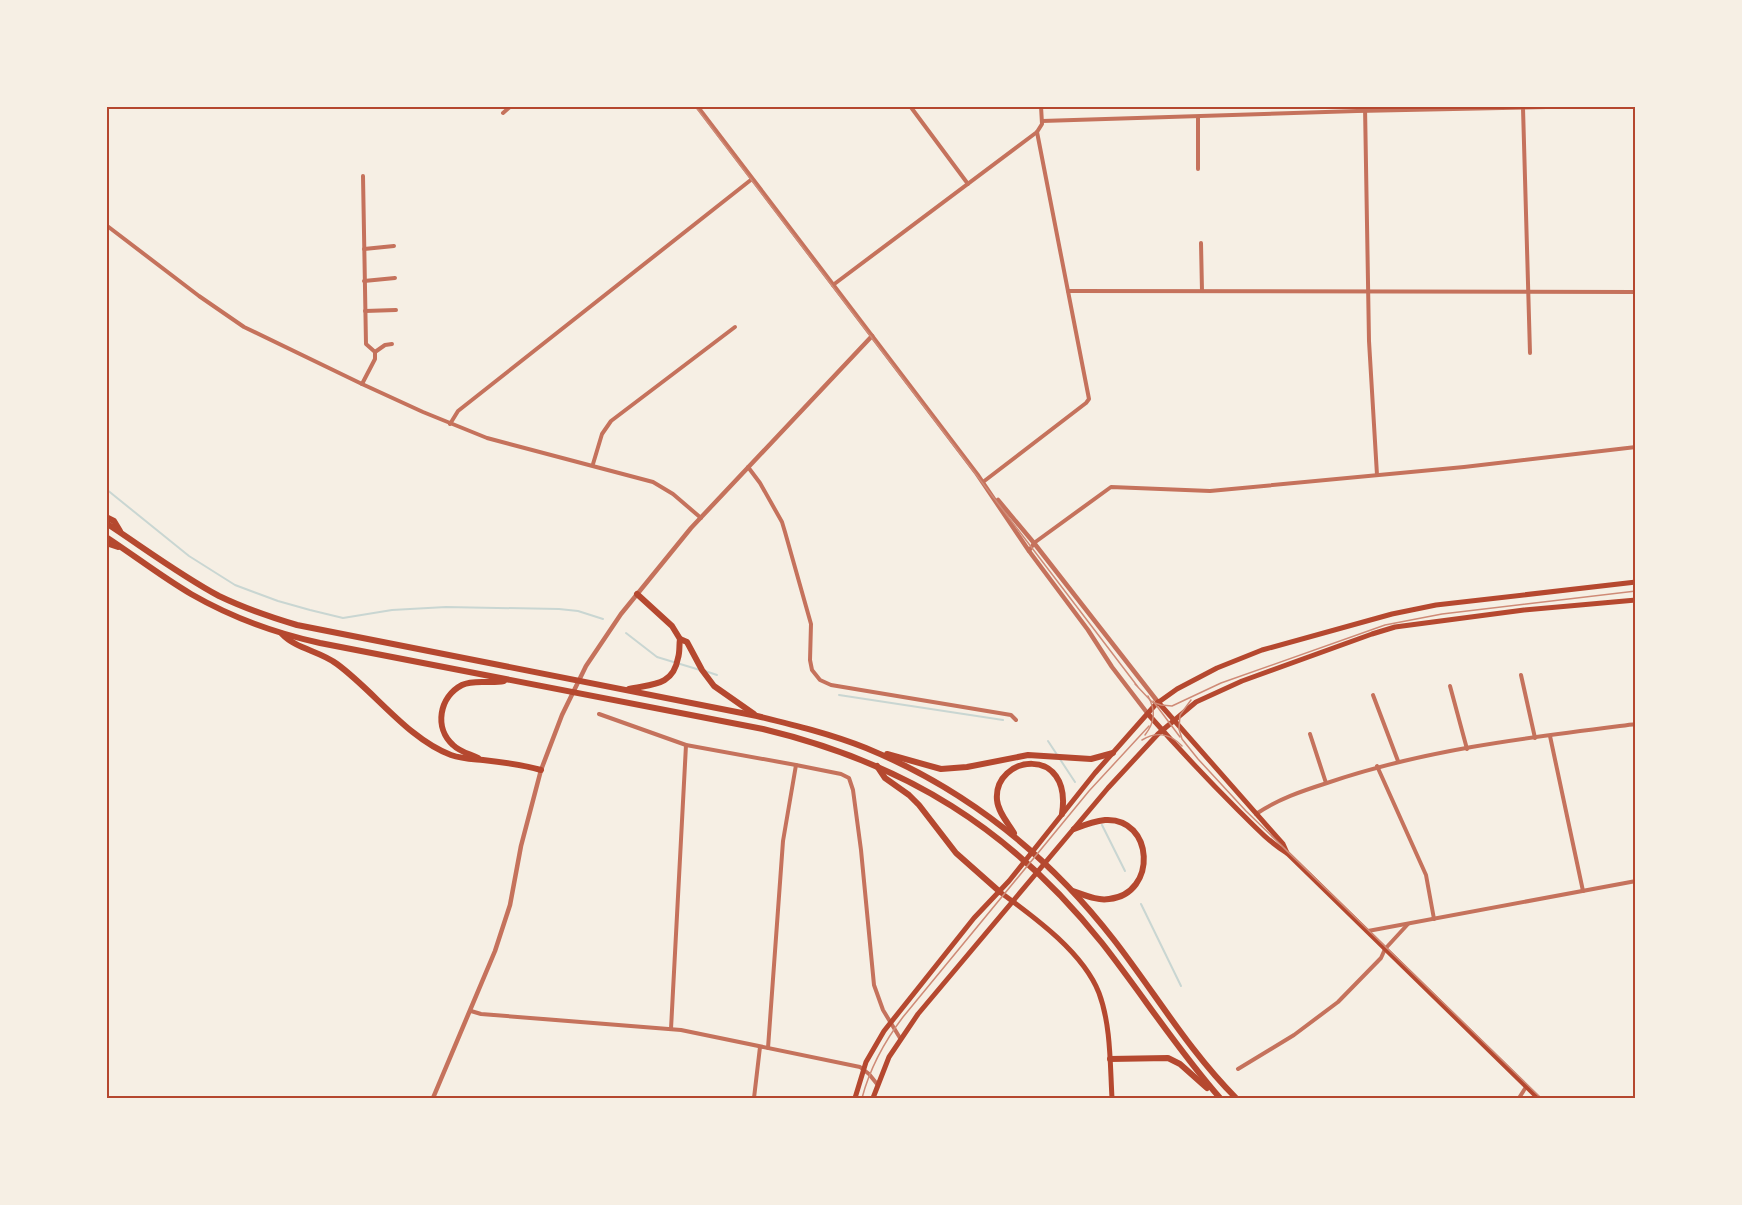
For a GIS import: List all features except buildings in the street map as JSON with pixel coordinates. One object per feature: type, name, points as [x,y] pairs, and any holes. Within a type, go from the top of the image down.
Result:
[{"type":"highway","points":[[106,516],[114,521],[122,534]]},
{"type":"highway","points":[[106,523],[205,588],[265,615],[332,634],[757,716],[810,729],[865,748],[941,769],[967,767],[1028,755],[1091,759],[1113,753]]},
{"type":"highway","points":[[106,537],[181,588],[243,620],[282,633],[320,643],[776,732],[825,746],[876,765],[948,802],[1018,854],[1046,879],[1101,942],[1183,1054],[1220,1098]]},
{"type":"highway","points":[[106,543],[122,547]]},
{"type":"highway","points":[[624,690],[655,685],[668,676],[677,662],[679,642],[672,626],[637,594]]},
{"type":"highway","points":[[282,633],[289,641],[319,652],[339,665],[420,737],[436,748],[460,758],[484,760],[541,771]]},
{"type":"highway","points":[[679,642],[687,642],[706,675],[718,690],[757,716]]},
{"type":"highway","points":[[484,760],[460,751],[450,741],[442,725],[442,709],[451,694],[465,684],[510,680]]},
{"type":"highway","points":[[865,748],[906,766],[946,788],[1015,836],[1052,870],[1073,891],[1116,943],[1195,1051],[1236,1098]]},
{"type":"highway","points":[[1015,836],[999,809],[997,799],[1002,778],[1014,768],[1035,764],[1054,774],[1064,794],[1062,814]]},
{"type":"highway","points":[[876,765],[885,777],[919,805],[956,854],[999,892]]},
{"type":"highway","points":[[1073,891],[1097,899],[1111,899],[1130,891],[1141,878],[1145,858],[1141,841],[1128,827],[1118,821],[1096,822],[1074,829]]},
{"type":"highway","points":[[1110,1059],[1161,1057],[1172,1059],[1220,1098]]},
{"type":"main road","points":[[855,1098],[863,1068],[877,1042],[981,910],[999,892],[1158,702],[1186,683],[1272,647],[1392,614],[1437,605],[1635,582]]},
{"type":"main road","points":[[873,1098],[889,1057],[918,1014],[1074,829],[1162,730],[1196,702],[1224,688],[1353,640],[1395,627],[1524,610],[1635,600]]},
{"type":"main road","points":[[1158,702],[1255,815],[1283,844],[1287,853]]},
{"type":"main road","points":[[1148,714],[1232,804],[1277,848],[1287,853],[1538,1098]]},
{"type":"main road","points":[[999,892],[1072,953],[1090,975],[1099,992],[1103,1008],[1110,1059],[1112,1098]]},
{"type":"street","points":[[503,113],[511,106]]},
{"type":"street","points":[[697,106],[983,482],[1034,543],[1158,702]]},
{"type":"street","points":[[910,106],[968,184]]},
{"type":"street","points":[[833,285],[1037,132],[1042,121],[1041,106]]},
{"type":"street","points":[[1042,121],[1365,109],[1592,106]]},
{"type":"street","points":[[1523,107],[1530,353]]},
{"type":"street","points":[[1365,109],[1369,341],[1377,476]]},
{"type":"street","points":[[1198,117],[1198,169]]},
{"type":"street","points":[[983,482],[1089,400],[1037,132]]},
{"type":"street","points":[[362,384],[375,359],[375,352],[366,344],[363,176]]},
{"type":"street","points":[[450,424],[458,411],[752,179]]},
{"type":"street","points":[[106,225],[199,296],[244,327],[450,424],[487,438],[592,464],[657,484],[701,518]]},
{"type":"street","points":[[1201,243],[1202,291]]},
{"type":"street","points":[[364,249],[394,246]]},
{"type":"street","points":[[364,281],[395,278]]},
{"type":"street","points":[[1068,291],[1635,292]]},
{"type":"street","points":[[365,311],[396,310]]},
{"type":"street","points":[[592,464],[602,434],[611,421],[735,327]]},
{"type":"street","points":[[433,1098],[471,1011],[505,922],[513,894],[525,830],[541,771],[576,684],[621,614],[701,518],[872,336]]},
{"type":"street","points":[[375,352],[385,345],[392,344]]},
{"type":"street","points":[[1029,550],[1034,543],[1111,487],[1205,492],[1377,476],[1635,447]]},
{"type":"street","points":[[748,467],[756,476],[782,522],[811,624],[810,662],[817,677],[831,685],[1011,715],[1016,720]]},
{"type":"street","points":[[983,482],[1112,667],[1148,714]]},
{"type":"street","points":[[1521,675],[1535,738]]},
{"type":"street","points":[[1450,686],[1467,749]]},
{"type":"street","points":[[1373,696],[1398,761]]},
{"type":"street","points":[[599,714],[686,745],[796,765],[844,776],[851,782],[861,850],[874,985],[883,1010],[900,1038]]},
{"type":"street","points":[[1255,815],[1286,797],[1377,766],[1467,749],[1635,724]]},
{"type":"street","points":[[1310,735],[1326,783]]},
{"type":"street","points":[[1550,736],[1583,891]]},
{"type":"street","points":[[671,1029],[686,745]]},
{"type":"street","points":[[768,1048],[783,841],[796,765]]},
{"type":"street","points":[[1377,766],[1425,875],[1434,919]]},
{"type":"street","points":[[1368,932],[1635,881]]},
{"type":"street","points":[[1238,1069],[1294,1035],[1331,1008],[1381,958],[1385,949],[1409,923]]},
{"type":"street","points":[[471,1011],[481,1014],[671,1029],[863,1068],[877,1084]]},
{"type":"street","points":[[754,1098],[760,1047]]},
{"type":"street","points":[[1518,1098],[1526,1087]]},
{"type":"waterway","points":[[106,489],[189,556],[235,585],[310,610],[343,618],[392,610],[446,607],[559,609],[578,611],[603,619]]},
{"type":"waterway","points":[[626,633],[657,657],[700,670]]},
{"type":"waterway","points":[[705,671],[717,675]]},
{"type":"waterway","points":[[839,695],[1003,720]]},
{"type":"waterway","points":[[1048,741],[1075,782]]},
{"type":"waterway","points":[[1102,825],[1125,871]]},
{"type":"waterway","points":[[1141,904],[1181,986]]},
{"type":"tram line","points":[[695,106],[1138,687],[1135,684],[1152,702],[1172,706],[1221,683],[1385,625],[1442,614],[1636,591]]},
{"type":"tram line","points":[[1145,735],[1151,726],[1153,716],[1148,696]]},
{"type":"tram line","points":[[1191,700],[1180,715],[1179,729],[1182,739],[1198,759],[1246,811],[1541,1098]]},
{"type":"tram line","points":[[1153,701],[1180,737]]},
{"type":"tram line","points":[[862,1098],[878,1056],[903,1017],[1089,791],[1149,726]]},
{"type":"tram line","points":[[1142,740],[1153,735],[1164,735],[1182,746]]}]
